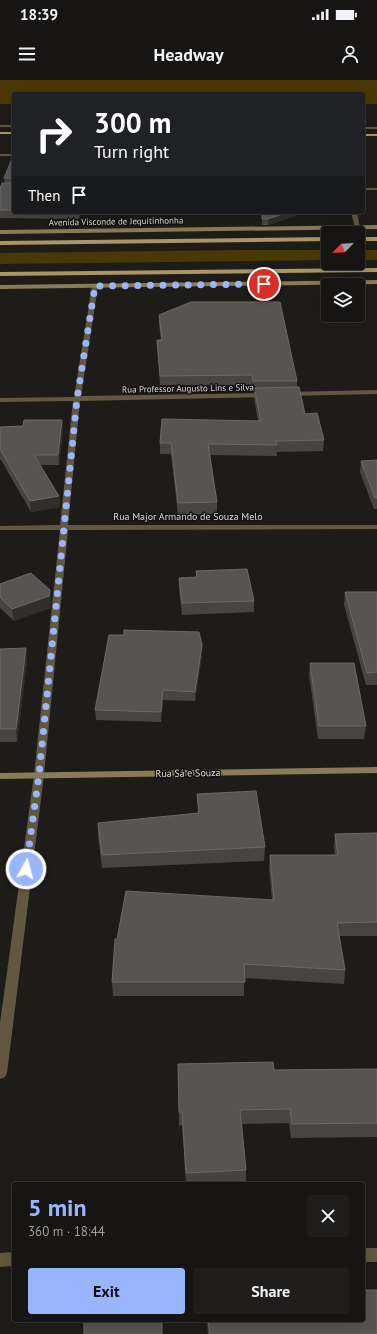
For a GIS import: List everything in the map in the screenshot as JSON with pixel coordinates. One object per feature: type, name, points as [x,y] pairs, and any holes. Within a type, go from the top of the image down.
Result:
[{"type":"main road","points":[[0,133],[12,133]]},
{"type":"main road","points":[[365,135],[377,136]]},
{"type":"main road","name":"Avenida Visconde de Jequitinhonha","points":[[0,243],[321,239]]},
{"type":"main road","points":[[365,239],[377,239]]},
{"type":"main road","points":[[0,274],[377,270]]},
{"type":"street","points":[[0,126],[12,126]]},
{"type":"street","points":[[365,128],[377,128]]},
{"type":"street","points":[[0,155],[12,155]]},
{"type":"street","points":[[365,189],[377,189]]},
{"type":"street","points":[[354,214],[358,226]]},
{"type":"street","name":"Avenida Visconde de Jequitinhonha","points":[[0,232],[321,228]]},
{"type":"street","name":"Avenida Visconde de Jequitinhonha","points":[[365,228],[377,228]]},
{"type":"street","points":[[0,287],[377,282]]},
{"type":"street","points":[[0,1072],[39,775],[77,399],[95,286]]},
{"type":"street","points":[[282,394],[377,392]]},
{"type":"street","name":"Rua Professor Augusto Lins e Silva","points":[[0,400],[274,394]]},
{"type":"street","name":"Rua Major Armando de Souza Melo","points":[[0,528],[377,527]]},
{"type":"street","name":"Rua Sá e Souza","points":[[0,776],[377,770]]},
{"type":"street","points":[[365,1255],[377,1255]]},
{"type":"street","points":[[0,1260],[12,1259]]},
{"type":"shaded area","points":[[0,80],[377,80],[377,104],[365,104],[365,92],[12,92],[12,104],[0,104]]},
{"type":"shaded area","points":[[321,250],[321,260],[0,264],[0,253]]},
{"type":"shaded area","points":[[365,250],[377,250],[377,260],[365,260]]},
{"type":"building","points":[[12,159],[12,178],[4,178]]},
{"type":"building","points":[[2,183],[12,183],[12,210],[0,210],[0,189]]},
{"type":"building","points":[[262,214],[282,214],[268,219],[262,219]]},
{"type":"building","points":[[191,302],[280,302],[297,381],[253,381],[252,375],[160,376],[157,340],[162,340],[159,315]]},
{"type":"building","points":[[299,387],[305,414],[317,413],[324,440],[275,441],[277,445],[208,444],[217,502],[178,503],[171,443],[160,443],[162,419],[261,421],[254,388]]},
{"type":"building","points":[[24,420],[62,420],[58,455],[34,455],[59,496],[30,501],[0,449],[0,427],[23,426]]},
{"type":"building","points":[[377,460],[377,498],[375,498],[361,461]]},
{"type":"building","points":[[247,569],[254,601],[182,603],[179,578],[197,577],[196,571]]},
{"type":"building","points":[[31,573],[50,590],[49,596],[12,609],[0,597],[0,584]]},
{"type":"building","points":[[345,592],[377,592],[377,672],[367,673]]},
{"type":"building","points":[[124,630],[199,632],[202,645],[195,692],[163,690],[161,712],[95,710],[109,635],[124,635]]},
{"type":"building","points":[[26,648],[16,729],[0,729],[0,649]]},
{"type":"building","points":[[310,663],[354,663],[366,726],[319,726]]},
{"type":"building","points":[[256,791],[265,847],[102,855],[98,823],[199,813],[197,794]]},
{"type":"building","points":[[377,833],[377,922],[337,923],[345,970],[244,964],[245,982],[112,982],[115,939],[117,939],[126,891],[274,900],[270,855],[338,855],[335,834]]},
{"type":"building","points":[[273,1062],[274,1070],[377,1069],[377,1123],[292,1124],[290,1109],[240,1110],[246,1170],[186,1173],[182,1112],[179,1112],[178,1064]]},
{"type":"building","points":[[365,1290],[377,1290],[377,1334],[210,1334],[208,1322],[365,1322]]},
{"type":"building","points":[[84,1322],[162,1322],[162,1334],[84,1334]]},
{"type":"route","points":[[26,869],[39,775],[77,399],[95,286],[264,284]]}]
